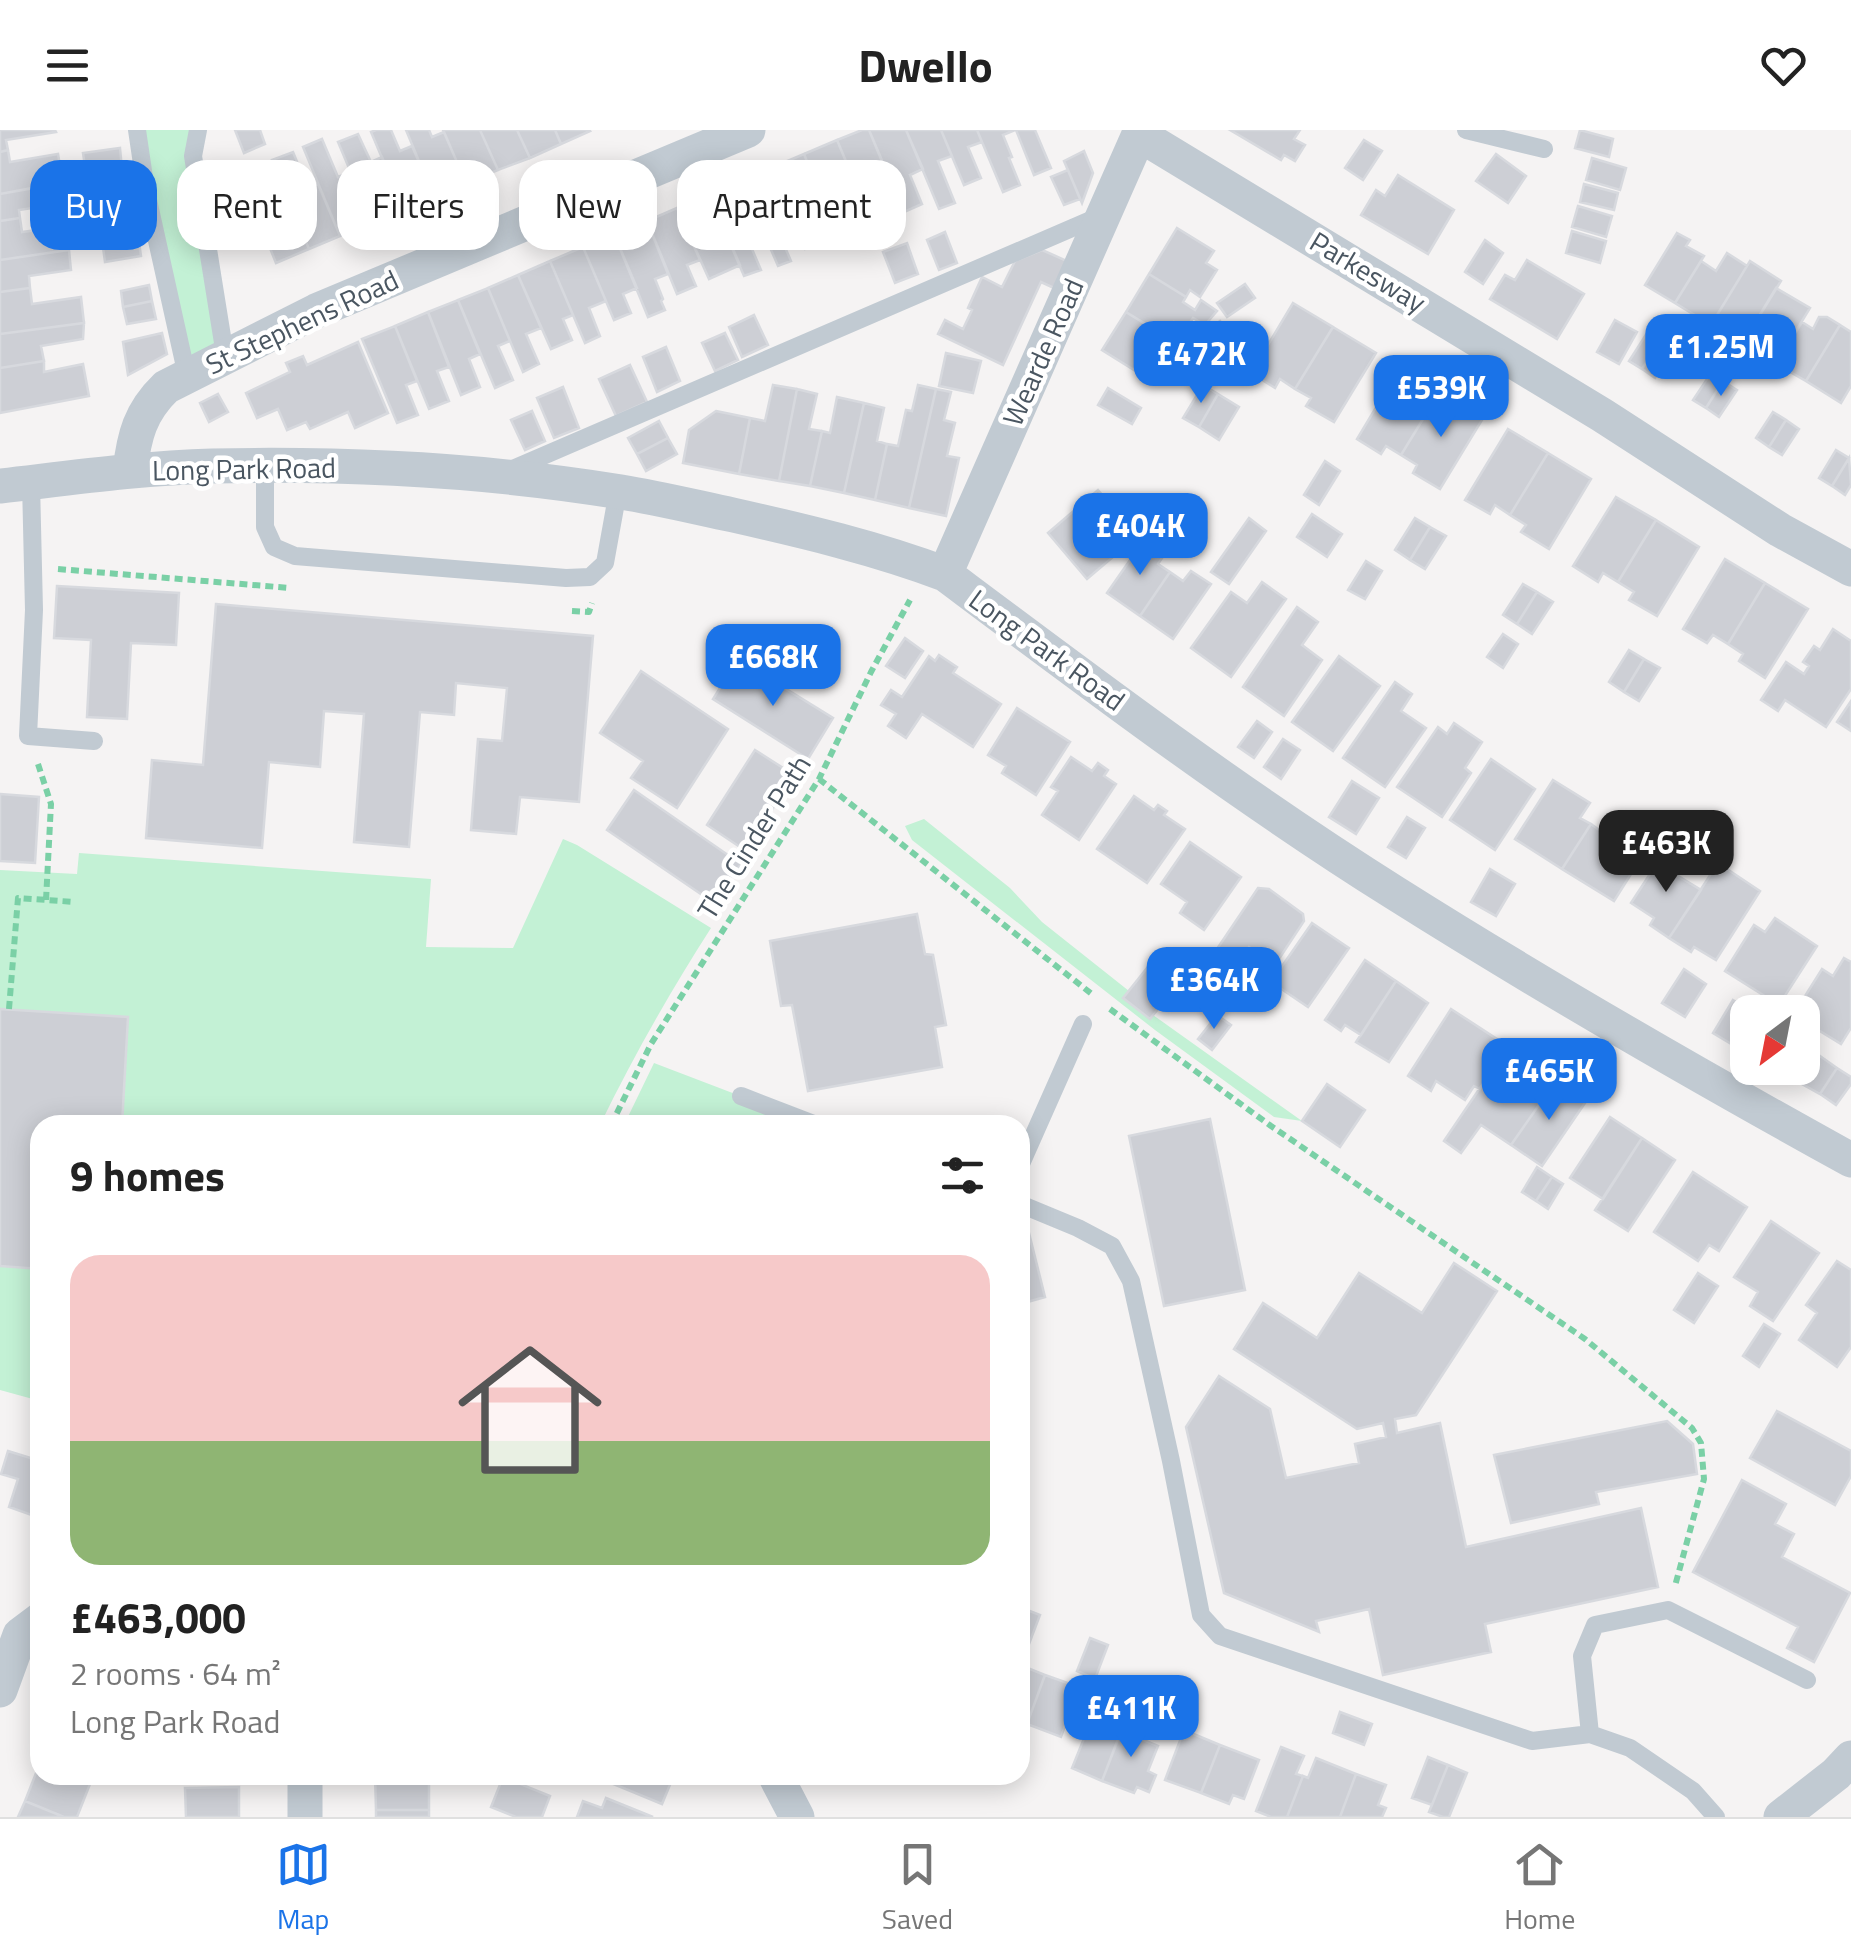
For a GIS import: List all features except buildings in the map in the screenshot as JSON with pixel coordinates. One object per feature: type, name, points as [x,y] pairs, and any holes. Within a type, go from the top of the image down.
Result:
[{"type":"street","name":"St Stephens Road","points":[[130,472],[138,427],[149,402],[166,387],[316,311],[676,144],[748,130]]},
{"type":"street","name":"Wearde Road","points":[[936,571],[1140,132]]},
{"type":"street","name":"Parkesway","points":[[1140,132],[1602,414],[1780,530],[1851,569]]},
{"type":"street","name":"Long Park Road","points":[[16,484],[210,466],[382,467],[499,475],[618,491],[834,538],[936,571],[1238,789],[1393,892],[1600,1017],[1851,1160]]},
{"type":"street","points":[[0,1690],[20,1636],[30,1628]]},
{"type":"street","points":[[1781,1817],[1851,1758]]},
{"type":"street","points":[[305,1785],[305,1817]]},
{"type":"street","points":[[779,1785],[797,1817]]},
{"type":"lane","points":[[137,130],[146,190],[188,376]]},
{"type":"lane","points":[[198,130],[193,156],[225,355]]},
{"type":"lane","points":[[1466,130],[1544,149]]},
{"type":"lane","points":[[499,475],[1105,214]]},
{"type":"lane","points":[[265,466],[265,527],[274,547],[294,556],[566,578],[590,577],[605,564],[618,491]]},
{"type":"lane","points":[[16,484],[34,610],[28,736],[94,742]]},
{"type":"lane","points":[[1030,1144],[1084,1024]]},
{"type":"lane","points":[[742,1096],[790,1115]]},
{"type":"lane","points":[[1030,1208],[1112,1246],[1132,1281],[1201,1615],[1220,1636],[1532,1741],[1590,1734],[1630,1748],[1694,1791],[1716,1817]]},
{"type":"lane","points":[[1590,1734],[1582,1656],[1595,1626],[1668,1610],[1807,1680]]},
{"type":"path","name":"The Cinder Path","points":[[615,1115],[651,1044],[818,779],[871,672],[936,571]]},
{"type":"path","points":[[28,736],[51,804],[46,900]]},
{"type":"path","points":[[818,779],[1152,1041],[1585,1340],[1692,1428],[1701,1443],[1704,1480],[1668,1610]]},
{"type":"path","points":[[9,1009],[18,898],[76,902]]},
{"type":"green space","points":[[137,130],[198,130],[202,160],[177,160],[177,250],[212,250],[225,355],[187,376],[157,228],[157,160],[143,160]]},
{"type":"green space","points":[[924,819],[1010,888],[1042,922],[1129,991],[1124,998],[1150,1019],[1153,1015],[1302,1121],[1274,1117],[1155,1030],[912,840],[905,826]]},
{"type":"green space","points":[[563,839],[711,928],[652,1025],[605,1115],[30,1115],[30,1398],[0,1390],[0,870],[77,874],[79,853],[431,879],[426,947],[513,948]]},
{"type":"green space","points":[[654,1063],[790,1115],[629,1115]]}]
